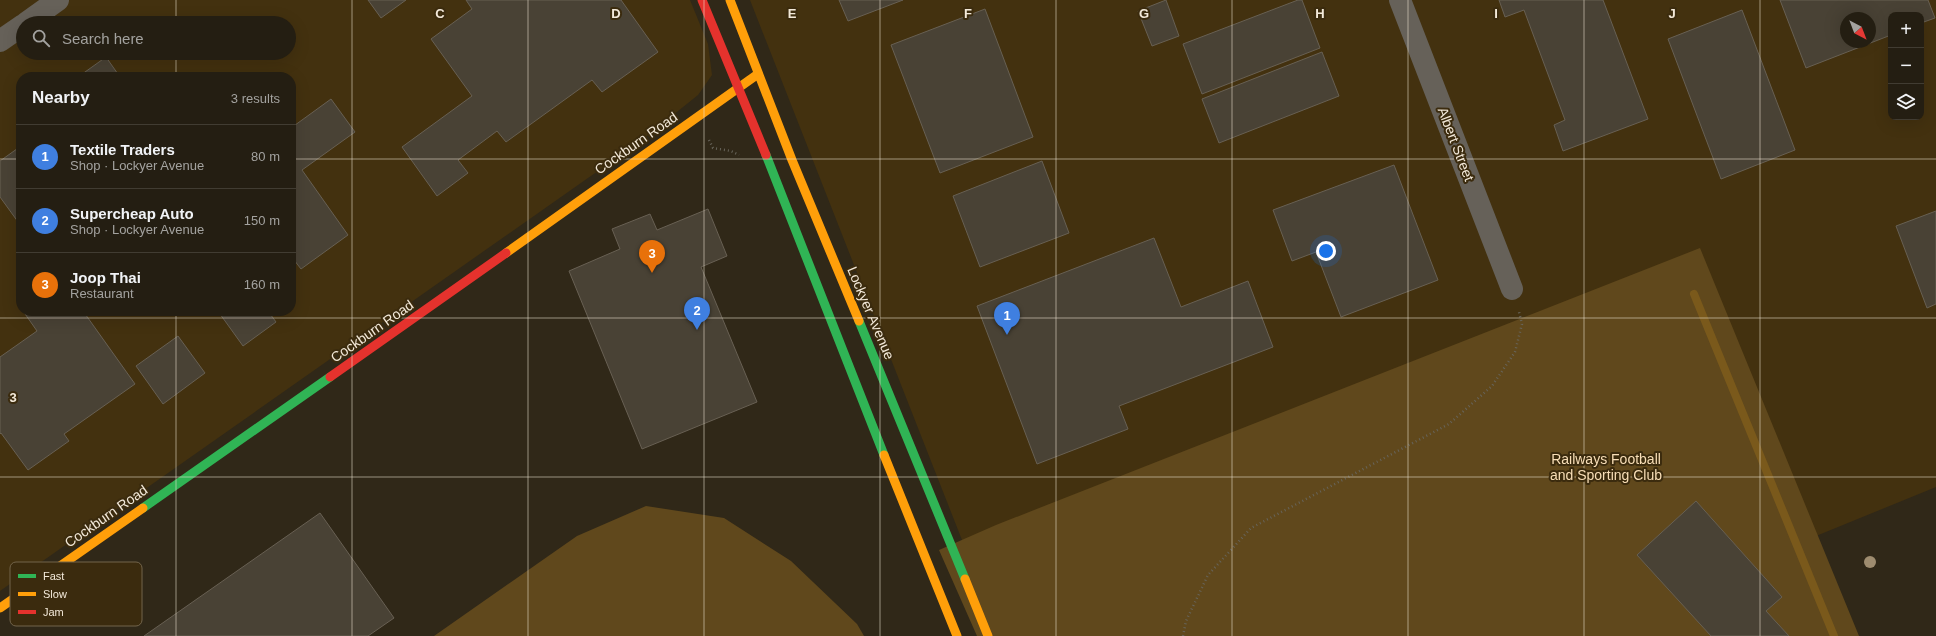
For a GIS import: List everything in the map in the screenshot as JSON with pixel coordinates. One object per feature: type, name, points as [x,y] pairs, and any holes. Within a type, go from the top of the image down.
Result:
[{"type":"main road","points":[[702,0],[790,212],[848,367],[957,636]]},
{"type":"main road","name":"Lockyer Avenue","points":[[730,0],[758,74],[950,538],[988,636]]},
{"type":"main road","name":"Cockburn Road","points":[[66,562],[478,273],[650,150],[739,90],[758,74]]},
{"type":"main road","name":"Cockburn Road","points":[[0,608],[10,601]]},
{"type":"street","name":"Albert Street","points":[[1400,0],[1512,289]]},
{"type":"street","points":[[35,16],[52,2]]},
{"type":"street","points":[[0,41],[16,30]]},
{"type":"path","points":[[1183,636],[1186,620],[1208,575],[1251,528],[1449,424],[1492,386],[1515,352],[1522,324],[1512,289]]},
{"type":"shaded area","points":[[0,0],[690,0],[708,44],[712,75],[698,95],[642,140],[41,562],[10,562],[10,584],[0,591]]},
{"type":"shaded area","points":[[750,0],[1936,0],[1936,487],[1816,536],[962,540]]},
{"type":"green space","name":"Railways Football and Sporting Club","points":[[1700,248],[1859,636],[977,636],[939,550],[996,525]]},
{"type":"green space","points":[[646,506],[724,518],[791,561],[857,624],[864,636],[434,636],[577,536]]},
{"type":"building","points":[[368,0],[406,0],[381,18]]},
{"type":"building","points":[[466,0],[621,0],[658,52],[602,92],[592,80],[506,142],[497,131],[458,160],[468,173],[437,196],[402,147],[472,96],[431,39],[472,9]]},
{"type":"building","points":[[839,0],[903,0],[848,21]]},
{"type":"building","points":[[1166,0],[1179,36],[1152,46],[1138,11]]},
{"type":"building","points":[[1298,0],[1302,0],[1320,48],[1202,94],[1183,44]]},
{"type":"building","points":[[1499,0],[1603,0],[1648,119],[1563,151],[1554,125],[1565,120],[1524,10],[1505,17]]},
{"type":"building","points":[[1780,0],[1928,0],[1935,18],[1924,22],[1924,12],[1888,12],[1888,36],[1876,41],[1876,12],[1840,12],[1840,48],[1858,48],[1806,68]]},
{"type":"building","points":[[985,9],[1033,137],[940,173],[891,45]]},
{"type":"building","points":[[1742,10],[1795,150],[1721,179],[1668,39]]},
{"type":"building","points":[[1322,52],[1339,96],[1219,143],[1202,99]]},
{"type":"building","points":[[102,60],[108,60],[116,72],[85,72]]},
{"type":"building","points":[[331,99],[355,132],[302,170],[348,235],[301,269],[296,262],[296,124]]},
{"type":"building","points":[[16,150],[16,219],[0,197],[0,161]]},
{"type":"building","points":[[1042,161],[1069,233],[980,267],[953,196]]},
{"type":"building","points":[[1394,165],[1438,280],[1341,317],[1316,252],[1292,261],[1273,210]]},
{"type":"building","points":[[708,209],[727,256],[701,267],[757,402],[642,449],[569,271],[620,249],[612,229],[650,214],[657,230]]},
{"type":"building","points":[[1936,211],[1936,304],[1927,308],[1896,226]]},
{"type":"building","points":[[1154,238],[1181,307],[1248,281],[1273,347],[1119,406],[1128,429],[1037,464],[977,306]]},
{"type":"building","points":[[26,316],[87,316],[135,384],[64,434],[69,441],[28,470],[1,433],[0,434],[0,357],[37,331]]},
{"type":"building","points":[[221,316],[272,316],[276,322],[243,346]]},
{"type":"building","points":[[178,336],[205,373],[163,404],[136,366]]},
{"type":"building","points":[[1696,501],[1782,597],[1766,611],[1789,636],[1711,636],[1637,555]]},
{"type":"building","points":[[320,513],[394,618],[368,636],[144,636]]},
{"type":"waterway","points":[[1694,294],[1834,636]]},
{"type":"traffic: fast","points":[[766,155],[884,455]]},
{"type":"traffic: fast","points":[[859,321],[965,579]]},
{"type":"traffic: fast","points":[[143,508],[330,377]]},
{"type":"traffic: slow","points":[[730,0],[792,160],[859,321]]},
{"type":"traffic: slow","points":[[506,253],[758,74]]},
{"type":"traffic: slow","points":[[884,455],[957,636]]},
{"type":"traffic: slow","points":[[66,562],[143,508]]},
{"type":"traffic: slow","points":[[965,579],[988,636]]},
{"type":"traffic: slow","points":[[0,608],[10,601]]},
{"type":"traffic: jam","points":[[702,0],[766,155]]},
{"type":"traffic: jam","points":[[330,377],[506,253]]},
{"type":"place","name":"Joop Thai","points":[[652,273]]},
{"type":"place","name":"Supercheap Auto","points":[[697,330]]},
{"type":"place","name":"Textile Traders","points":[[1007,335]]}]
